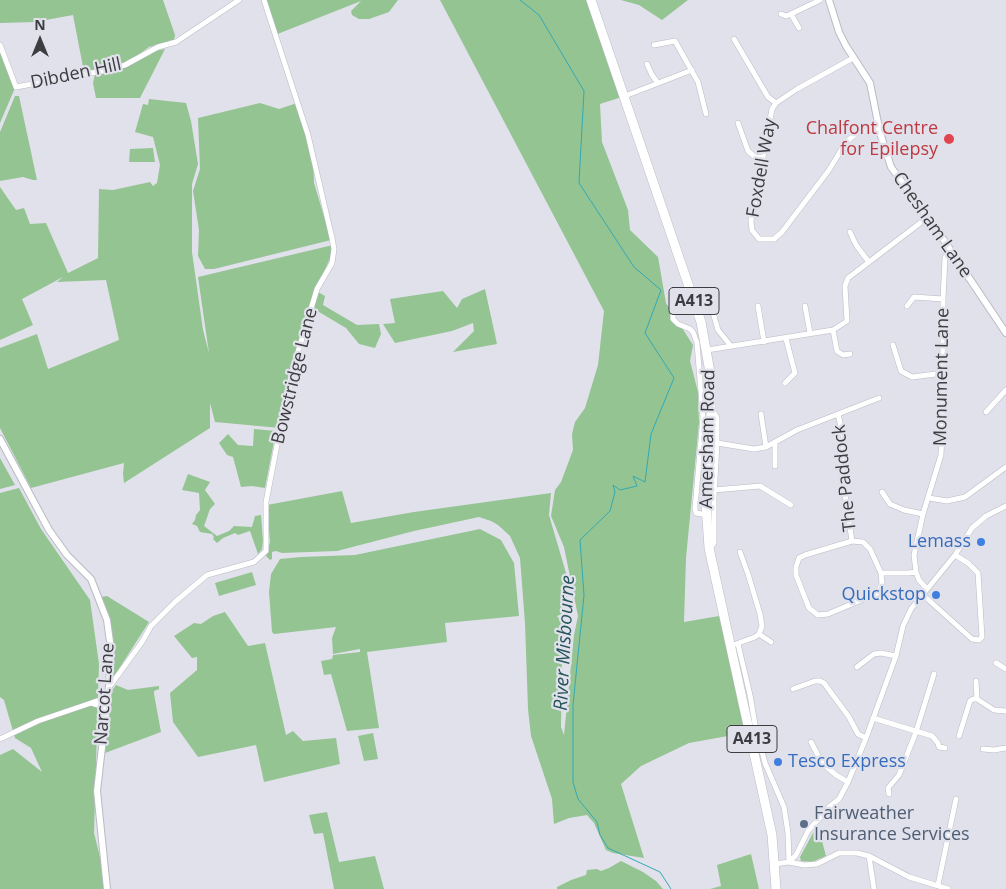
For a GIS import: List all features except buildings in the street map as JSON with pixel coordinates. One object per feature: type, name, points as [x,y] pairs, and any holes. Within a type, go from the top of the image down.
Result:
[{"type":"highway","name":"Amersham Road","points":[[591,0],[702,322],[711,378],[711,413],[706,478],[710,548],[734,644],[772,835],[776,864],[776,889]]},
{"type":"street","name":"Dibden Hill","points":[[0,45],[16,87],[114,69],[158,48],[176,42],[239,0]]},
{"type":"street","name":"Bowstridge Lane","points":[[109,686],[142,642],[151,626],[175,602],[208,575],[254,562],[266,551],[266,502],[281,424],[287,407],[291,375],[317,288],[332,263],[334,249],[332,238],[308,135],[264,0]]},
{"type":"street","points":[[781,14],[786,16],[820,0]]},
{"type":"street","name":"Chesham Lane","points":[[829,0],[839,32],[853,58],[870,83],[879,128],[891,166],[928,217],[1006,334]]},
{"type":"street","points":[[791,14],[799,28]]},
{"type":"street","points":[[734,39],[768,97],[776,103]]},
{"type":"street","points":[[654,45],[675,41],[698,82],[706,114]]},
{"type":"street","name":"Foxdell Way","points":[[853,58],[797,88],[776,103],[772,109],[751,221],[752,230],[759,239],[774,239],[804,204],[846,142],[857,133],[879,128]]},
{"type":"street","points":[[647,64],[658,83]]},
{"type":"street","points":[[625,96],[692,70]]},
{"type":"street","points":[[738,123],[748,151],[755,157],[763,158]]},
{"type":"street","points":[[707,350],[834,330],[847,322],[845,286],[848,278],[928,217]]},
{"type":"street","points":[[850,232],[856,245],[868,261]]},
{"type":"street","name":"Monument Lane","points":[[916,572],[915,548],[941,455],[944,373],[943,298],[946,258],[949,249]]},
{"type":"street","points":[[907,306],[914,297],[943,298]]},
{"type":"street","points":[[710,302],[718,330],[731,346]]},
{"type":"street","points":[[758,306],[764,342]]},
{"type":"street","points":[[805,306],[810,333]]},
{"type":"street","points":[[673,309],[674,319],[678,324],[690,329],[697,343],[703,417],[695,508],[696,513],[707,515]]},
{"type":"street","points":[[834,330],[836,351],[843,355],[850,354]]},
{"type":"street","points":[[785,383],[795,373],[786,339]]},
{"type":"street","points":[[893,345],[902,371],[912,377],[944,373]]},
{"type":"street","points":[[986,412],[1006,390]]},
{"type":"street","name":"The Paddock","points":[[717,443],[754,449],[766,447],[797,430],[879,398]]},
{"type":"street","points":[[710,548],[714,543],[714,490],[717,443],[717,418],[715,414],[711,413]]},
{"type":"street","points":[[761,414],[766,447]]},
{"type":"street","name":"The Paddock","points":[[838,414],[844,440],[842,474],[852,541]]},
{"type":"street","name":"Narcot Lane","points":[[0,439],[49,530],[68,555],[90,578],[106,620],[111,649],[108,697],[97,791],[106,889]]},
{"type":"street","points":[[775,443],[775,466]]},
{"type":"street","points":[[929,498],[947,501],[965,497],[1006,467]]},
{"type":"street","points":[[714,490],[760,486],[791,505]]},
{"type":"street","points":[[882,492],[890,504],[904,510],[923,514]]},
{"type":"street","points":[[789,862],[796,855],[808,830],[828,805],[839,799],[848,782],[896,656],[903,626],[910,609],[955,555],[972,528],[986,516],[1006,506]]},
{"type":"street","points":[[852,541],[863,542],[870,549],[881,573],[882,584],[878,593],[828,614],[818,614],[809,608],[796,575],[799,558],[852,541]]},
{"type":"street","points":[[740,552],[760,614],[762,626],[755,638],[734,644],[750,695],[764,760],[784,807],[788,833],[789,862]]},
{"type":"street","points":[[922,594],[972,639],[979,640],[982,637],[978,574],[968,563],[955,555]]},
{"type":"street","points":[[881,573],[916,572],[919,580],[927,589]]},
{"type":"street","points":[[759,634],[771,642]]},
{"type":"street","points":[[856,667],[874,654],[881,653],[896,656]]},
{"type":"street","points":[[996,663],[1006,669]]},
{"type":"street","points":[[889,794],[888,788],[899,775],[916,732],[934,674]]},
{"type":"street","points":[[793,689],[815,681],[824,683],[849,717],[858,734],[866,738]]},
{"type":"street","points":[[976,681],[977,699]]},
{"type":"street","points":[[0,739],[38,721],[108,697]]},
{"type":"street","points":[[959,736],[970,701],[977,699],[994,710],[1006,711]]},
{"type":"street","points":[[91,703],[106,708]]},
{"type":"street","points":[[873,718],[932,736],[939,747],[945,748]]},
{"type":"street","points":[[811,742],[822,764],[848,782]]},
{"type":"street","points":[[983,749],[1006,749]]},
{"type":"street","points":[[938,885],[956,799]]},
{"type":"street","points":[[776,864],[789,862],[804,865],[817,864],[839,853],[857,853],[869,856],[909,877],[948,889]]},
{"type":"street","points":[[869,856],[874,889]]},
{"type":"street","points":[[928,889],[929,882]]},
{"type":"green space","points":[[0,0],[163,0],[175,35],[174,40],[149,47],[131,60],[115,66],[84,72],[73,15],[35,22],[0,23]]},
{"type":"green space","points":[[264,0],[398,0],[389,12],[369,19],[359,19],[352,15],[351,11],[361,1],[275,35]]},
{"type":"green space","points":[[440,0],[593,0],[625,96],[600,104],[602,142],[628,210],[630,230],[658,257],[666,303],[693,345],[690,361],[698,392],[699,423],[686,558],[684,622],[725,615],[750,732],[689,743],[641,766],[621,784],[644,858],[606,850],[594,823],[587,815],[569,818],[554,824],[552,799],[531,736],[520,558],[510,536],[498,525],[479,517],[414,531],[337,551],[282,553],[276,551],[272,552],[272,559],[270,560],[266,556],[270,542],[267,505],[342,491],[351,523],[414,512],[551,493],[549,515],[571,590],[561,606],[562,614],[557,616],[561,621],[561,727],[564,735],[574,635],[578,616],[564,547],[551,516],[555,490],[561,482],[573,450],[572,434],[575,422],[585,408],[598,365],[604,311]]},
{"type":"green space","points":[[621,0],[688,0],[662,20],[639,5]]},
{"type":"green space","points":[[165,49],[140,98],[96,98],[93,83],[95,74]]},
{"type":"green space","points":[[0,50],[15,88],[0,123]]},
{"type":"green space","points":[[15,96],[19,96],[37,180],[23,177],[0,181],[0,132]]},
{"type":"green space","points":[[149,99],[186,103],[191,121],[198,164],[192,184],[192,252],[203,330],[209,353],[198,277],[333,245],[334,249],[320,281],[291,375],[280,428],[215,422],[210,403],[210,428],[124,483],[124,463],[31,488],[0,428],[0,348],[37,334],[48,369],[119,340],[106,280],[57,282],[63,277],[22,299],[33,325],[0,340],[0,187],[16,210],[24,208],[30,224],[46,223],[68,273],[98,258],[99,189],[113,190],[150,182],[153,186],[157,183],[160,165],[153,137],[135,132],[143,104],[148,105]]},
{"type":"green space","points":[[260,103],[279,109],[297,103],[313,157],[314,183],[331,240],[214,269],[205,269],[198,256],[199,230],[193,191],[200,169],[198,118]]},
{"type":"green space","points":[[153,148],[155,162],[129,162],[130,149]]},
{"type":"green space","points":[[485,289],[497,344],[453,352],[474,331],[473,323],[452,331],[395,343],[383,324],[395,323],[390,299],[443,291],[457,308],[462,299]]},
{"type":"green space","points":[[318,292],[325,296],[323,305],[357,325],[379,324],[381,334],[375,348],[359,344],[346,328],[314,309]]},
{"type":"green space","points":[[254,429],[276,431],[265,488],[241,487],[233,457],[227,455],[219,443],[228,434],[238,445],[253,446]]},
{"type":"green space","points":[[0,458],[15,485],[0,489]]},
{"type":"green space","points":[[188,474],[210,482],[205,490],[215,504],[210,509],[204,526],[217,536],[229,531],[234,526],[252,527],[255,516],[261,515],[263,541],[262,549],[258,554],[250,531],[238,535],[235,533],[217,543],[213,539],[212,534],[200,532],[197,526],[192,524],[200,510],[199,493],[182,490]]},
{"type":"green space","points":[[19,488],[41,529],[90,600],[99,664],[94,833],[108,889],[0,889],[0,755],[13,749],[42,772],[31,748],[15,738],[4,700],[0,697],[0,493]]},
{"type":"green space","points":[[480,529],[501,540],[514,563],[519,616],[445,623],[447,642],[367,652],[379,728],[347,731],[331,674],[324,675],[321,661],[332,659],[333,655],[360,652],[360,649],[333,654],[332,638],[336,627],[274,634],[272,632],[269,592],[271,574],[280,559],[355,555]]},
{"type":"green space","points":[[252,572],[256,585],[219,596],[215,583]]},
{"type":"green space","points":[[107,596],[149,622],[113,678],[109,623],[101,597]]},
{"type":"green space","points":[[225,612],[248,646],[265,643],[286,735],[293,731],[303,741],[336,738],[340,764],[264,782],[256,745],[198,757],[173,722],[170,693],[197,670],[197,657],[192,658],[174,636],[194,623],[201,624],[213,616]]},
{"type":"green space","points":[[116,685],[128,690],[159,686],[159,689],[154,691],[154,694],[161,732],[105,753],[112,691]]},
{"type":"green space","points":[[373,733],[378,759],[364,761],[358,736]]},
{"type":"green space","points":[[327,812],[339,862],[375,856],[384,889],[334,889],[323,833],[314,834],[309,815]]},
{"type":"green space","points":[[818,826],[826,856],[812,862],[801,861],[800,857]]},
{"type":"green space","points":[[751,854],[759,889],[710,889],[721,886],[717,865]]},
{"type":"green space","points":[[621,861],[643,872],[656,881],[663,889],[557,889],[557,887],[571,880],[586,875],[587,870],[597,869],[601,871]]},
{"type":"waterway","name":"River Misbourne","points":[[520,0],[539,15],[584,91],[579,183],[634,267],[661,290],[645,333],[674,378],[651,434],[645,482],[633,476],[637,486],[620,490],[613,485],[615,492],[610,511],[580,540],[584,595],[573,705],[573,782],[578,799],[597,822],[600,835],[608,848],[660,872],[671,889]]},
{"type":"place","name":"Chalfont Centre for Epilepsy","points":[[949,139]]},
{"type":"place","name":"Lemass","points":[[981,542]]},
{"type":"place","name":"Quickstop","points":[[936,595]]},
{"type":"place","name":"Tesco Express","points":[[778,762]]},
{"type":"place","name":"Fairweather Insurance Services","points":[[804,824]]}]
